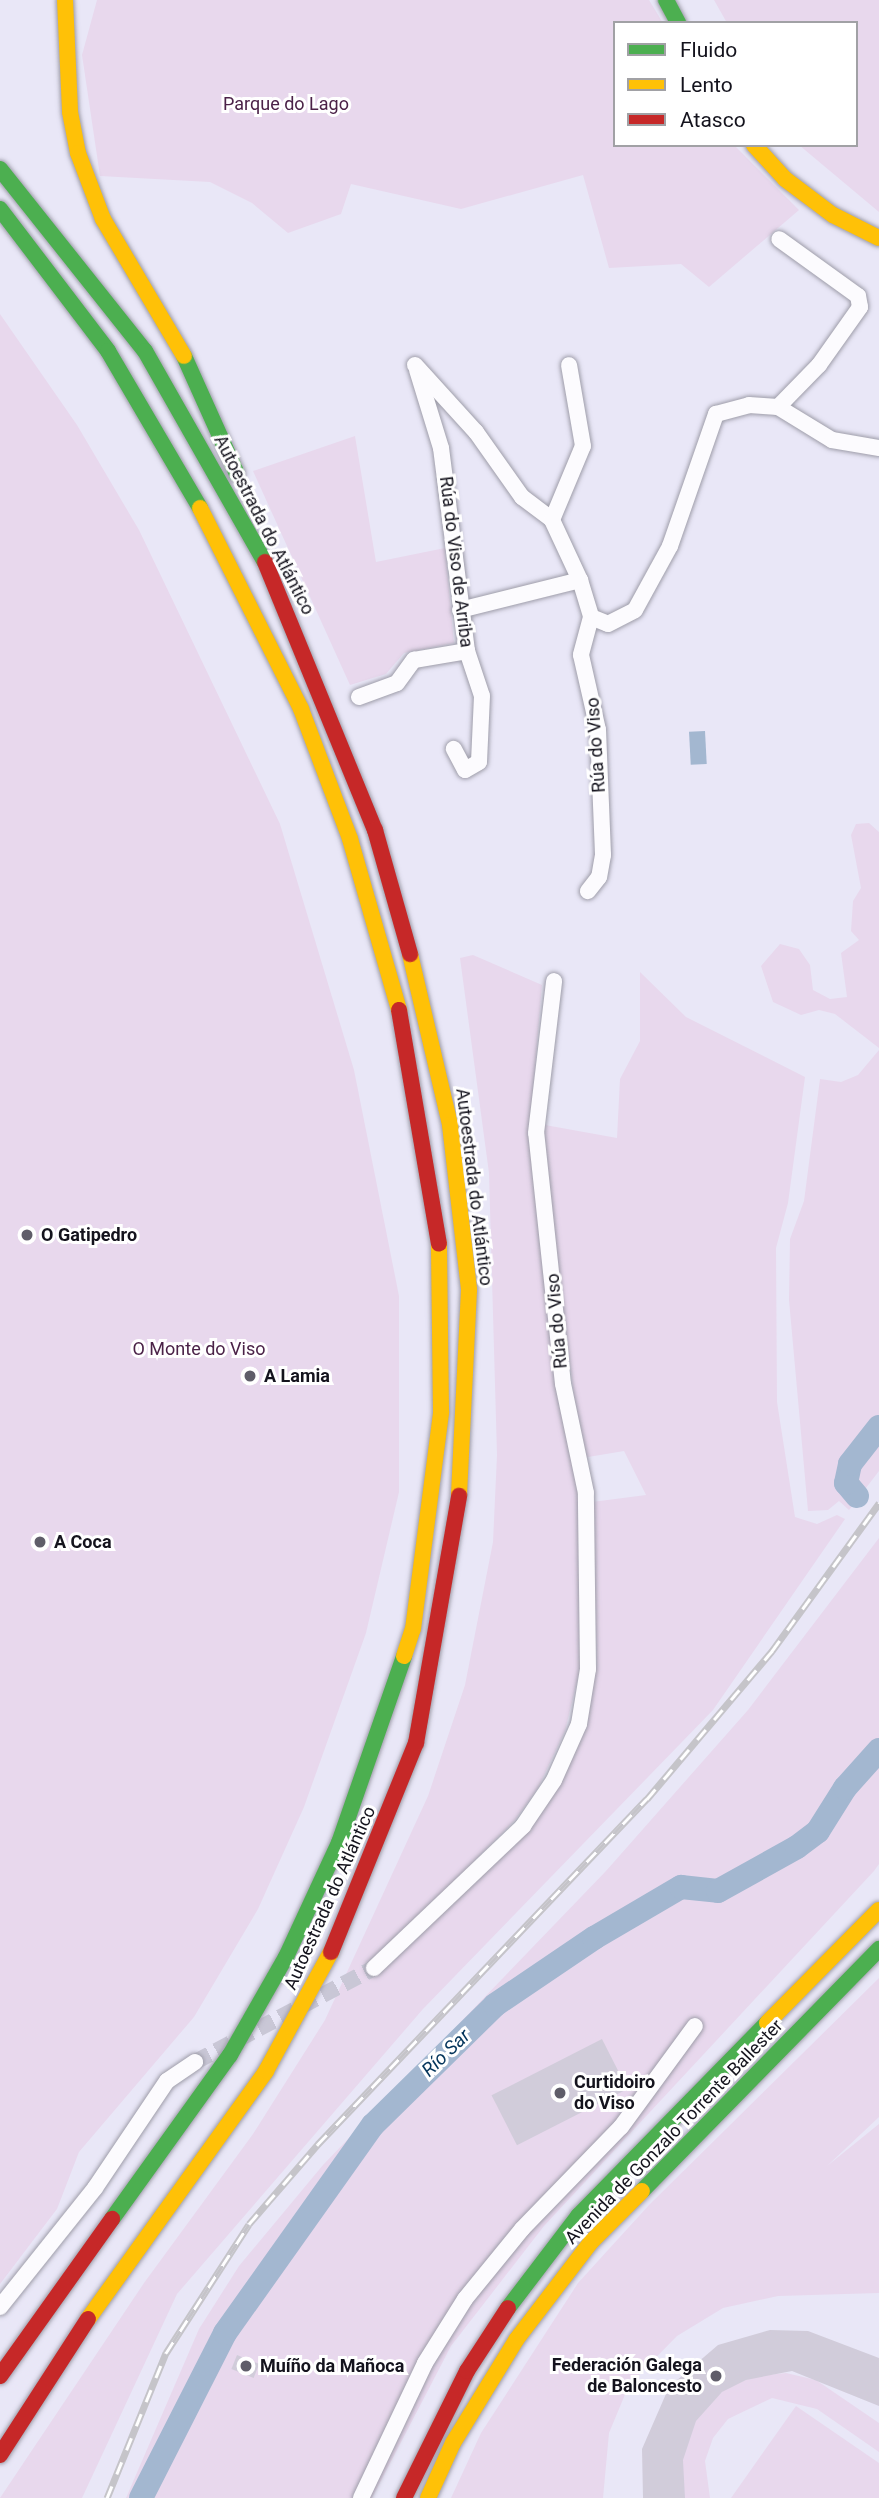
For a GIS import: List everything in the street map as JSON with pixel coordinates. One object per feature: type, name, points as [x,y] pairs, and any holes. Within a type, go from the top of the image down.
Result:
[{"type":"main road","points":[[65,0],[67,69],[78,153],[103,219],[187,361],[280,589]]},
{"type":"main road","points":[[67,69],[85,0]]},
{"type":"main road","points":[[666,0],[677,21]]},
{"type":"main road","points":[[756,147],[785,179],[833,215],[879,238]]},
{"type":"main road","name":"Autoestrada do Atlántico","points":[[0,169],[145,351],[280,589],[375,830],[433,1038],[450,1125],[469,1290],[467,1415],[456,1533],[416,1743],[374,1856],[322,1972],[259,2082],[39,2388],[0,2455]]},
{"type":"main road","name":"Autoestrada do Atlántico","points":[[0,209],[108,351],[229,558],[301,709],[350,839],[409,1046],[438,1217],[442,1295],[441,1412],[413,1629],[339,1843],[286,1956],[230,2055],[0,2376]]},
{"type":"main road","name":"Avenida de Gonzalo Torrente Ballester","points":[[404,2498],[467,2371],[522,2286],[578,2216],[879,1910]]},
{"type":"main road","name":"Avenida de Gonzalo Torrente Ballester","points":[[428,2498],[453,2444],[516,2340],[591,2242],[879,1949]]},
{"type":"main road","points":[[436,2498],[453,2444]]},
{"type":"main road","points":[[390,2498],[412,2478]]},
{"type":"street","points":[[778,407],[819,365],[860,307],[858,296],[779,239]]},
{"type":"street","name":"Rúa do Viso de Arriba","points":[[454,749],[464,770],[479,762],[482,696],[467,651],[460,610],[441,448],[415,365],[476,432],[522,496],[552,520]]},
{"type":"street","points":[[569,365],[583,446],[552,520],[580,580],[591,617],[608,624],[635,610],[670,546],[716,414],[739,406],[778,407],[832,440],[879,448]]},
{"type":"street","points":[[460,610],[580,580]]},
{"type":"street","name":"Rúa do Viso","points":[[588,891],[599,877],[603,855],[598,730],[581,654],[591,617]]},
{"type":"street","points":[[359,696],[397,683],[414,660],[467,651]]},
{"type":"street","name":"Rúa do Viso","points":[[374,1968],[523,1826],[554,1780],[579,1724],[588,1669],[586,1493],[563,1384],[537,1153],[537,1100],[554,981]]},
{"type":"street","points":[[361,2498],[425,2363],[465,2299],[522,2229],[621,2127],[695,2026]]},
{"type":"street","points":[[0,2307],[95,2188],[167,2081],[195,2062]]},
{"type":"green space","name":"Parque do Lago","points":[[97,0],[649,0],[662,21],[613,21],[613,147],[736,147],[799,210],[709,287],[681,264],[609,268],[583,175],[461,209],[351,184],[341,214],[288,233],[252,203],[210,182],[100,176],[82,55]]},
{"type":"green space","points":[[714,0],[879,0],[879,212],[801,147],[858,147],[858,21],[726,21]]},
{"type":"green space","name":"O Monte do Viso","points":[[0,314],[77,425],[139,530],[280,824],[354,1070],[399,1296],[399,1492],[366,1633],[304,1807],[258,1909],[194,2017],[79,2152],[57,2209],[0,2284]]},
{"type":"green space","points":[[355,436],[376,562],[445,548],[454,643],[404,653],[386,674],[350,685],[253,471]]},
{"type":"green space","points":[[869,823],[879,832],[879,1048],[835,1014],[819,1010],[801,1015],[773,1002],[761,966],[780,944],[799,949],[810,965],[813,990],[830,999],[847,997],[841,953],[859,940],[851,931],[853,901],[861,888],[851,835],[856,824]]},
{"type":"green space","points":[[473,955],[542,985],[529,1140],[579,1490],[581,1665],[565,1731],[538,1788],[515,1820],[410,1926],[529,1827],[586,1723],[597,1663],[592,1502],[646,1495],[624,1451],[582,1458],[542,1142],[545,1125],[617,1138],[620,1079],[640,1041],[640,972],[686,1017],[805,1077],[788,1203],[776,1248],[777,1402],[795,1517],[817,1524],[837,1515],[845,1519],[713,1710],[423,2009],[177,2294],[82,2498],[0,2498],[144,2283],[253,2134],[325,2020],[428,1796],[465,1685],[493,1542],[497,1455],[489,1173],[460,958]]},
{"type":"green space","points":[[879,1050],[879,1471],[849,1510],[839,1501],[828,1510],[808,1511],[789,1300],[790,1239],[804,1201],[820,1079],[841,1082],[858,1075]]},
{"type":"green space","points":[[879,1538],[879,1864],[874,1871],[544,2226],[451,2346],[372,2498],[126,2498],[199,2329],[239,2266],[323,2165],[606,1871],[748,1710]]},
{"type":"green space","points":[[879,1978],[879,2117],[827,2166],[879,2124],[879,2293],[778,2296],[723,2308],[677,2336],[629,2385],[609,2433],[603,2498],[451,2498],[481,2433],[578,2283],[649,2205]]},
{"type":"green space","points":[[786,2373],[816,2380],[879,2423],[879,2452],[817,2409],[772,2398],[728,2419],[713,2438],[705,2461],[710,2498],[684,2498],[680,2462],[688,2432],[704,2407],[728,2387],[756,2376]]},
{"type":"green space","points":[[796,2406],[879,2463],[879,2498],[731,2498]]},
{"type":"water","points":[[705,731],[707,764],[691,765],[689,732]]},
{"type":"building","name":"Curtidoiro do Viso","points":[[602,2039],[627,2089],[517,2145],[492,2095]]},
{"type":"building","points":[[770,2330],[808,2331],[879,2358],[879,2406],[792,2371],[746,2380],[722,2392],[696,2421],[683,2460],[685,2498],[643,2498],[642,2449],[669,2387],[718,2345]]},
{"type":"building","name":"Muíño da Mañoca","points":[[237,2355],[259,2364],[254,2378],[231,2369]]},
{"type":"waterway","name":"Río Sar","points":[[857,1496],[846,1483],[850,1464],[879,1427]]},
{"type":"waterway","name":"Río Sar","points":[[141,2498],[225,2333],[373,2125],[495,2005],[594,1938],[681,1887],[718,1891],[797,1847],[818,1831],[845,1788],[879,1750]]},
{"type":"tunnel","points":[[195,2062],[374,1968]]},
{"type":"railway","points":[[107,2498],[166,2353],[249,2224],[318,2144],[647,1799],[772,1651],[879,1503]]},
{"type":"traffic: fast","points":[[666,0],[677,21]]},
{"type":"traffic: fast","points":[[0,169],[145,351],[265,562]]},
{"type":"traffic: fast","points":[[0,209],[108,351],[200,508]]},
{"type":"traffic: fast","points":[[184,356],[237,474]]},
{"type":"traffic: fast","points":[[112,2219],[230,2055],[286,1957],[339,1843],[404,1656]]},
{"type":"traffic: fast","points":[[642,2191],[879,1949]]},
{"type":"traffic: fast","points":[[508,2308],[578,2216],[767,2023]]},
{"type":"traffic: slow","points":[[65,0],[70,112],[78,153],[103,219],[184,356]]},
{"type":"traffic: slow","points":[[756,147],[785,179],[833,215],[879,238]]},
{"type":"traffic: slow","points":[[200,508],[301,709],[350,839],[399,1010]]},
{"type":"traffic: slow","points":[[410,954],[450,1125],[469,1290],[459,1496]]},
{"type":"traffic: slow","points":[[404,1656],[413,1629],[441,1412],[439,1244]]},
{"type":"traffic: slow","points":[[767,2023],[879,1910]]},
{"type":"traffic: slow","points":[[88,2319],[266,2071],[331,1952]]},
{"type":"traffic: slow","points":[[428,2498],[453,2443],[516,2340],[591,2242],[642,2191]]},
{"type":"traffic: jam","points":[[265,562],[375,830],[410,954]]},
{"type":"traffic: jam","points":[[399,1010],[439,1244]]},
{"type":"traffic: jam","points":[[331,1952],[416,1743],[459,1496]]},
{"type":"traffic: jam","points":[[0,2376],[112,2219]]},
{"type":"traffic: jam","points":[[404,2498],[467,2371],[508,2308]]},
{"type":"traffic: jam","points":[[0,2455],[88,2319]]},
{"type":"place","name":"O Gatipedro","points":[[27,1235]]},
{"type":"place","name":"A Lamia","points":[[250,1376]]},
{"type":"place","name":"A Coca","points":[[40,1542]]},
{"type":"place","name":"Curtidoiro do Viso","points":[[560,2093]]},
{"type":"place","name":"Muíño da Mañoca","points":[[246,2366]]},
{"type":"place","name":"Federación Galega de Baloncesto","points":[[716,2376]]}]
